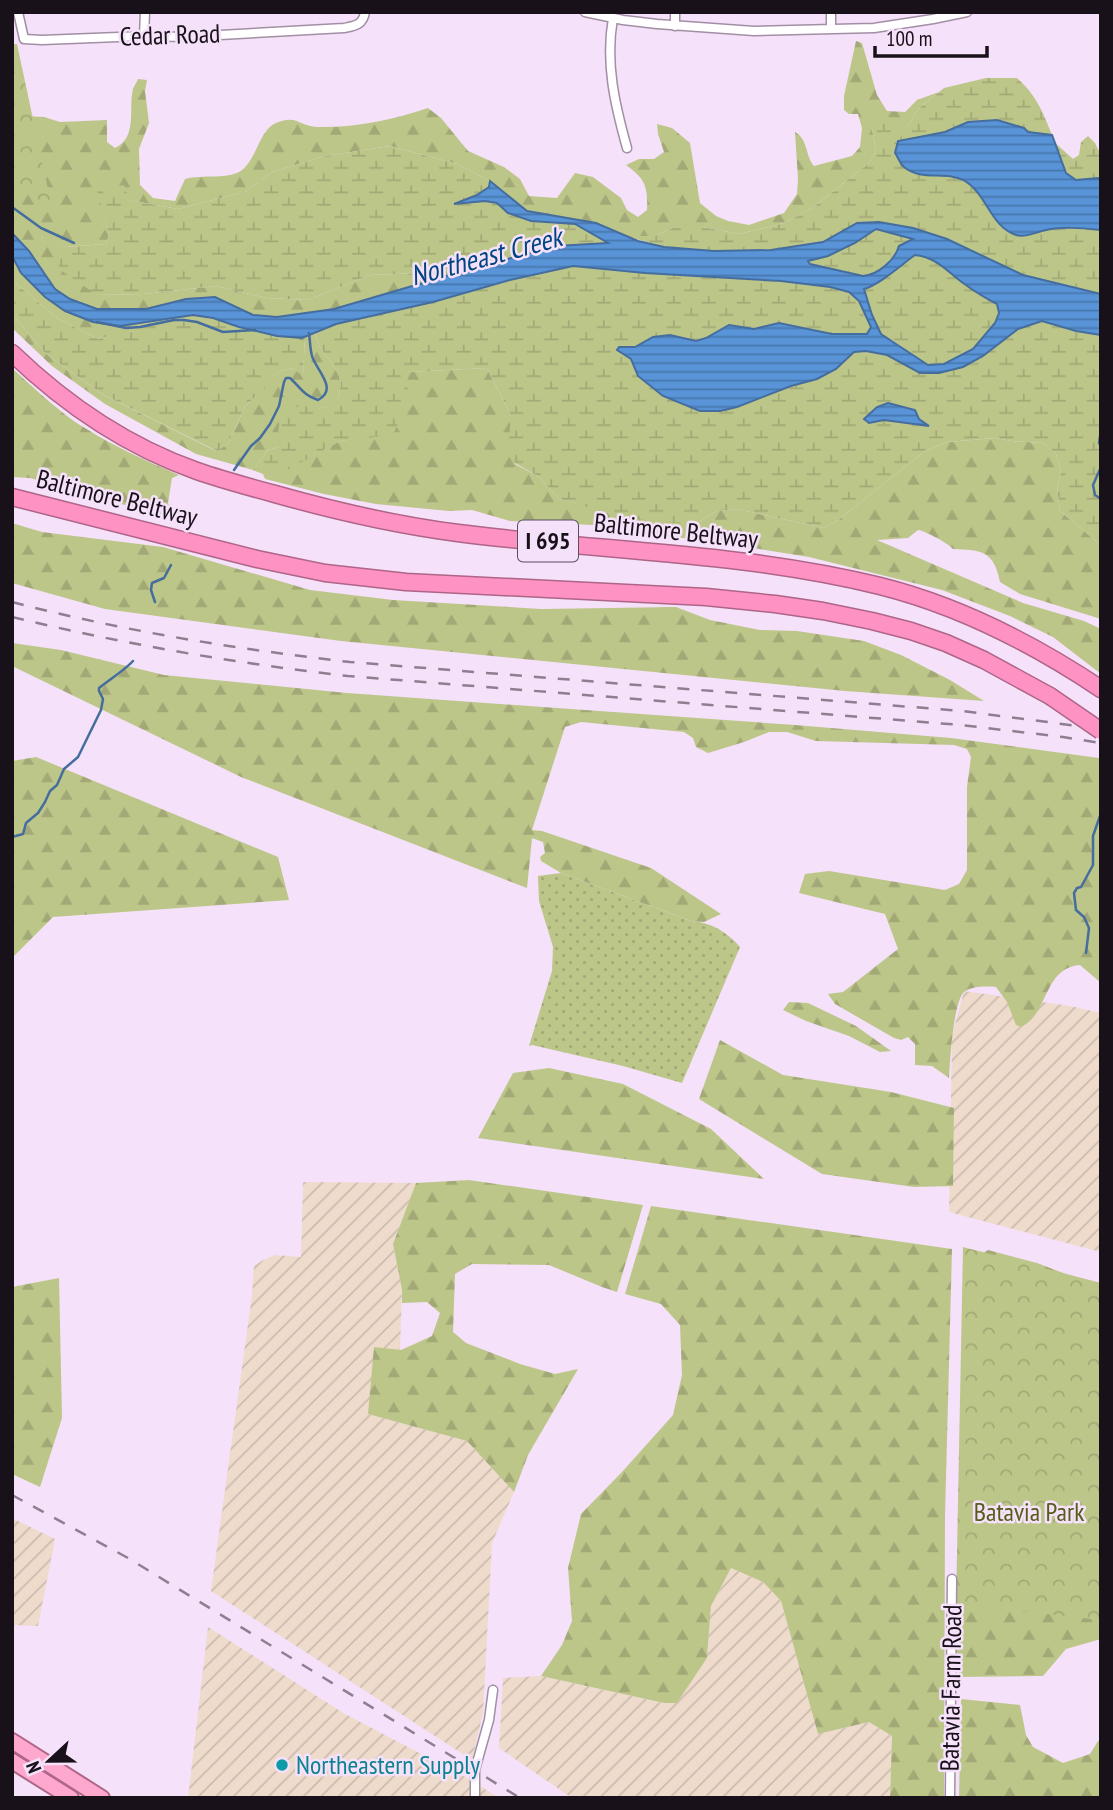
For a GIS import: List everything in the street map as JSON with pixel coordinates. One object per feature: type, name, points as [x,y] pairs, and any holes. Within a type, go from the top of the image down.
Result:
[{"type":"highway","name":"Baltimore Beltway","points":[[12,353],[52,389],[103,426],[164,458],[231,482],[338,511],[414,527],[712,558],[830,575],[882,587],[966,614],[1003,631],[1043,652],[1101,689]]},
{"type":"highway","name":"Baltimore Beltway","points":[[12,495],[257,559],[369,579],[706,597],[775,604],[872,621],[946,643],[1017,677],[1101,731]]},
{"type":"highway","points":[[12,1741],[102,1798]]},
{"type":"highway","points":[[12,1761],[71,1798]]},
{"type":"street","name":"Cedar Road","points":[[18,12],[24,39],[42,40],[184,37],[335,29],[357,25],[363,21],[365,12]]},
{"type":"street","points":[[144,36],[145,12]]},
{"type":"street","points":[[584,12],[676,26],[754,31],[874,28],[967,12]]},
{"type":"street","points":[[675,12],[676,26]]},
{"type":"street","points":[[831,12],[831,29]]},
{"type":"street","points":[[612,18],[610,72],[627,148]]},
{"type":"street","name":"Batavia Farm Road","points":[[950,1798],[952,1579]]},
{"type":"street","points":[[475,1798],[475,1770],[489,1720],[493,1690]]},
{"type":"shaded area","points":[[964,991],[1101,1013],[1101,1252],[949,1212],[952,1036]]},
{"type":"shaded area","points":[[303,1182],[416,1183],[393,1244],[402,1290],[400,1350],[368,1414],[467,1441],[514,1492],[492,1543],[483,1713],[472,1760],[211,1591],[254,1266],[275,1255],[301,1257]]},
{"type":"shaded area","points":[[12,1518],[55,1539],[38,1626],[12,1625]]},
{"type":"shaded area","points":[[731,1568],[763,1582],[781,1601],[818,1734],[869,1722],[892,1736],[890,1798],[572,1798],[499,1748],[503,1678],[541,1676],[663,1703],[677,1702],[707,1658],[711,1606]]},
{"type":"shaded area","points":[[208,1627],[345,1714],[469,1779],[499,1798],[188,1798]]},
{"type":"green space","points":[[12,41],[17,50],[25,116],[44,117],[60,122],[107,120],[107,142],[115,148],[127,137],[131,122],[133,88],[138,79],[147,80],[145,91],[149,123],[139,149],[140,185],[153,198],[175,201],[185,179],[230,175],[242,170],[266,131],[276,123],[293,120],[317,127],[359,125],[428,108],[441,118],[468,151],[504,167],[520,179],[529,196],[557,198],[575,173],[593,177],[621,198],[627,210],[638,217],[647,210],[646,189],[641,179],[626,165],[639,159],[654,159],[664,152],[657,124],[672,128],[690,143],[700,203],[716,216],[749,225],[784,213],[797,194],[795,132],[802,139],[814,166],[852,156],[860,147],[862,128],[858,114],[849,114],[844,110],[844,96],[856,41],[862,43],[877,95],[887,111],[905,112],[917,100],[939,92],[918,109],[908,126],[872,129],[876,151],[869,163],[812,208],[784,223],[739,234],[703,227],[675,227],[655,236],[626,236],[596,223],[527,211],[490,181],[457,164],[390,146],[325,156],[272,172],[245,192],[178,209],[128,200],[98,190],[109,235],[106,244],[65,247],[41,236],[97,295],[144,294],[216,286],[267,298],[308,300],[370,275],[477,267],[334,309],[277,317],[253,315],[215,297],[186,299],[146,309],[97,309],[70,299],[55,289],[29,251],[12,233]]},
{"type":"green space","points":[[12,44],[17,44],[52,208],[12,181]]},
{"type":"green space","points":[[986,78],[1017,78],[1034,97],[1052,135],[1028,132],[1024,139],[1052,140],[1073,159],[1079,155],[1081,142],[1088,136],[1095,143],[1101,155],[1101,298],[1023,275],[948,239],[913,228],[857,223],[823,242],[770,250],[714,251],[664,247],[626,236],[655,236],[675,227],[703,227],[739,234],[784,223],[812,208],[869,163],[876,151],[872,129],[875,119],[890,126],[908,126],[918,109],[944,88]]},
{"type":"green space","points":[[390,146],[457,164],[490,181],[489,187],[458,203],[497,203],[548,223],[575,224],[609,244],[556,246],[477,267],[370,275],[308,300],[267,298],[216,286],[144,294],[97,295],[62,271],[41,235],[65,247],[106,244],[109,235],[97,190],[124,185],[129,200],[178,209],[245,192],[272,172],[325,156]]},
{"type":"green space","points":[[876,229],[914,239],[875,273],[863,276],[810,264],[808,261],[835,252]]},
{"type":"green space","points":[[927,250],[1024,310],[999,313],[995,323],[973,349],[944,364],[928,365],[892,340],[854,352],[887,355],[920,373],[963,367],[983,356],[1018,329],[1042,321],[1101,335],[1101,545],[1060,511],[1057,487],[1061,472],[1056,454],[1041,443],[996,438],[947,442],[925,451],[838,520],[824,528],[737,509],[716,511],[696,524],[621,517],[559,499],[539,477],[515,463],[508,448],[511,416],[487,368],[408,372],[407,403],[393,435],[340,441],[284,472],[265,479],[263,474],[253,470],[268,450],[279,447],[279,426],[284,414],[295,407],[324,407],[339,396],[340,379],[315,333],[336,324],[573,266],[806,283],[849,292],[874,286],[915,255]],"holes":[[[888,403],[915,410],[919,425],[884,420],[869,423]]]},
{"type":"green space","points":[[12,256],[22,273],[120,326],[150,322],[98,339],[57,318],[12,280]]},
{"type":"green space","points":[[12,280],[57,318],[98,339],[157,320],[193,315],[266,333],[294,338],[305,337],[303,376],[292,368],[266,379],[265,389],[245,406],[228,444],[217,451],[102,394],[45,353],[12,314]]},
{"type":"green space","points":[[12,314],[45,353],[102,394],[216,451],[228,444],[245,406],[256,397],[265,379],[292,368],[303,375],[305,337],[315,333],[320,346],[335,367],[340,379],[339,396],[326,407],[297,407],[283,416],[279,447],[268,450],[253,470],[196,454],[105,404],[52,366],[12,328]]},
{"type":"green space","points":[[12,368],[47,400],[96,435],[179,475],[172,478],[168,503],[174,519],[30,478],[12,477]]},
{"type":"green space","points":[[487,368],[511,416],[515,464],[539,477],[559,499],[589,507],[696,524],[716,511],[737,509],[824,528],[838,520],[925,451],[947,442],[996,438],[1046,445],[1056,454],[1061,472],[1057,487],[1060,511],[1101,545],[1101,619],[1020,594],[1000,582],[994,564],[985,554],[953,549],[921,531],[918,530],[908,538],[877,540],[1023,603],[1084,621],[1101,629],[1101,674],[1053,637],[1010,616],[942,590],[809,557],[703,540],[652,535],[634,527],[510,521],[472,510],[449,511],[376,504],[265,479],[340,441],[361,438],[407,403],[407,372]]},
{"type":"green space","points":[[12,523],[42,532],[163,547],[310,590],[393,600],[541,609],[676,607],[710,620],[760,630],[797,631],[864,641],[901,655],[984,701],[845,691],[341,641],[105,609],[12,583]]},
{"type":"green space","points":[[12,643],[61,650],[164,675],[347,693],[951,738],[1099,758],[1101,983],[1080,965],[1068,968],[1052,983],[1030,1021],[1021,1027],[1016,1025],[1007,1002],[996,987],[967,990],[960,998],[957,1008],[949,1078],[932,1066],[915,1065],[915,1044],[908,1037],[901,1040],[894,1038],[835,1004],[828,994],[843,992],[898,949],[885,914],[799,893],[805,874],[829,871],[945,890],[959,884],[967,870],[967,787],[971,757],[967,749],[954,745],[816,741],[787,732],[769,732],[708,753],[696,747],[693,738],[684,732],[581,722],[565,727],[532,830],[651,868],[721,914],[704,922],[691,921],[561,873],[541,861],[540,857],[545,853],[543,842],[532,838],[527,888],[241,777],[12,666]]},
{"type":"green space","points":[[36,757],[278,857],[289,900],[53,917],[12,958],[12,761]]},
{"type":"green space","points":[[561,873],[691,921],[712,926],[724,932],[740,947],[682,1083],[623,1066],[529,1046],[552,971],[553,947],[539,901],[538,876]]},
{"type":"green space","points":[[789,1002],[808,1003],[856,1026],[891,1051],[880,1052],[849,1036],[783,1010]]},
{"type":"green space","points":[[720,1040],[783,1075],[891,1092],[954,1108],[953,1186],[914,1187],[822,1174],[699,1099]]},
{"type":"green space","points":[[549,1068],[623,1084],[711,1129],[764,1179],[478,1138],[513,1073]]},
{"type":"green space","points":[[469,1180],[643,1205],[617,1292],[549,1265],[472,1264],[455,1274],[453,1332],[466,1343],[555,1374],[578,1369],[528,1455],[514,1492],[467,1441],[368,1414],[374,1347],[401,1350],[432,1336],[440,1313],[427,1302],[402,1303],[393,1244],[416,1183]]},
{"type":"green space","points":[[651,1206],[952,1249],[945,1516],[944,1798],[890,1798],[892,1736],[869,1722],[818,1734],[781,1601],[763,1582],[731,1568],[711,1606],[707,1658],[677,1703],[664,1703],[541,1676],[562,1645],[572,1621],[568,1568],[581,1514],[673,1415],[682,1375],[680,1325],[661,1304],[625,1294]]},
{"type":"green space","name":"Batavia Park","points":[[963,1247],[1101,1283],[1101,1620],[956,1604]]},
{"type":"green space","name":"Batavia Park","points":[[988,1250],[1037,1263],[1092,1284],[1101,1470],[1101,1639],[1066,1649],[1043,1676],[960,1677],[956,1655],[981,1254]]},
{"type":"green space","points":[[59,1278],[62,1418],[40,1487],[12,1474],[12,1287]]},
{"type":"green space","points":[[961,1699],[1020,1705],[1026,1735],[1033,1747],[1063,1763],[1090,1754],[1101,1740],[1101,1798],[959,1798]]},
{"type":"water","points":[[997,120],[1024,128],[1028,132],[1052,135],[1066,173],[1076,180],[1098,178],[1101,181],[1101,230],[1064,228],[1049,229],[1026,236],[1016,235],[1000,225],[979,194],[965,181],[950,176],[918,174],[903,166],[895,153],[898,141],[945,132],[968,122]]},
{"type":"water","name":"Northeast Creek","points":[[490,181],[527,211],[596,223],[638,241],[664,247],[714,251],[771,250],[823,242],[857,223],[879,222],[913,228],[947,239],[1023,275],[1101,294],[1101,335],[1042,321],[1018,329],[983,356],[963,367],[939,373],[920,373],[887,355],[854,352],[836,369],[817,379],[737,407],[720,411],[700,411],[663,396],[638,376],[631,359],[617,350],[619,347],[635,347],[653,337],[670,335],[696,341],[729,325],[754,329],[779,323],[832,334],[867,334],[871,327],[859,301],[849,292],[830,287],[781,281],[573,266],[336,324],[302,338],[277,336],[193,315],[120,326],[93,322],[65,311],[45,297],[21,273],[12,256],[12,233],[29,251],[55,289],[70,299],[97,309],[146,309],[186,299],[215,297],[253,315],[277,317],[334,309],[556,246],[608,243],[575,224],[531,221],[508,213],[497,203],[485,201],[454,204],[489,187]],"holes":[[[876,229],[913,239],[899,246],[890,261],[874,273],[863,276],[810,264],[808,261],[828,256]],[[915,255],[935,262],[971,289],[997,304],[999,313],[995,323],[973,349],[944,364],[928,365],[881,334],[864,289],[883,279]]]},
{"type":"water","points":[[888,403],[915,410],[919,419],[929,426],[884,420],[869,423],[864,419],[877,407]]},
{"type":"waterway","points":[[12,207],[41,228],[74,243]]},
{"type":"waterway","name":"Northeast Creek","points":[[97,322],[126,328],[184,320],[223,332],[255,330]]},
{"type":"waterway","points":[[234,470],[270,424],[279,406],[286,378],[290,378],[313,398],[318,400],[324,396],[326,385],[312,356],[309,333]]},
{"type":"waterway","points":[[1101,430],[1101,446]]},
{"type":"waterway","points":[[1101,467],[1093,485],[1095,495],[1101,499]]},
{"type":"waterway","points":[[155,602],[152,583],[164,578],[171,565]]},
{"type":"waterway","points":[[12,837],[23,834],[26,823],[38,813],[50,791],[57,785],[64,769],[78,757],[101,710],[103,699],[99,688],[133,661]]},
{"type":"waterway","points":[[1086,953],[1089,928],[1084,917],[1076,910],[1074,893],[1081,887],[1093,865],[1093,836],[1101,813]]},
{"type":"waterway","points":[[12,1047],[12,1055]]},
{"type":"railway","points":[[12,602],[180,638],[350,662],[962,711],[1101,729]]},
{"type":"railway","points":[[12,617],[179,652],[348,676],[961,725],[1101,743]]},
{"type":"railway","points":[[12,1495],[128,1558],[520,1798]]},
{"type":"place","name":"Northeastern Supply","points":[[282,1765]]}]
